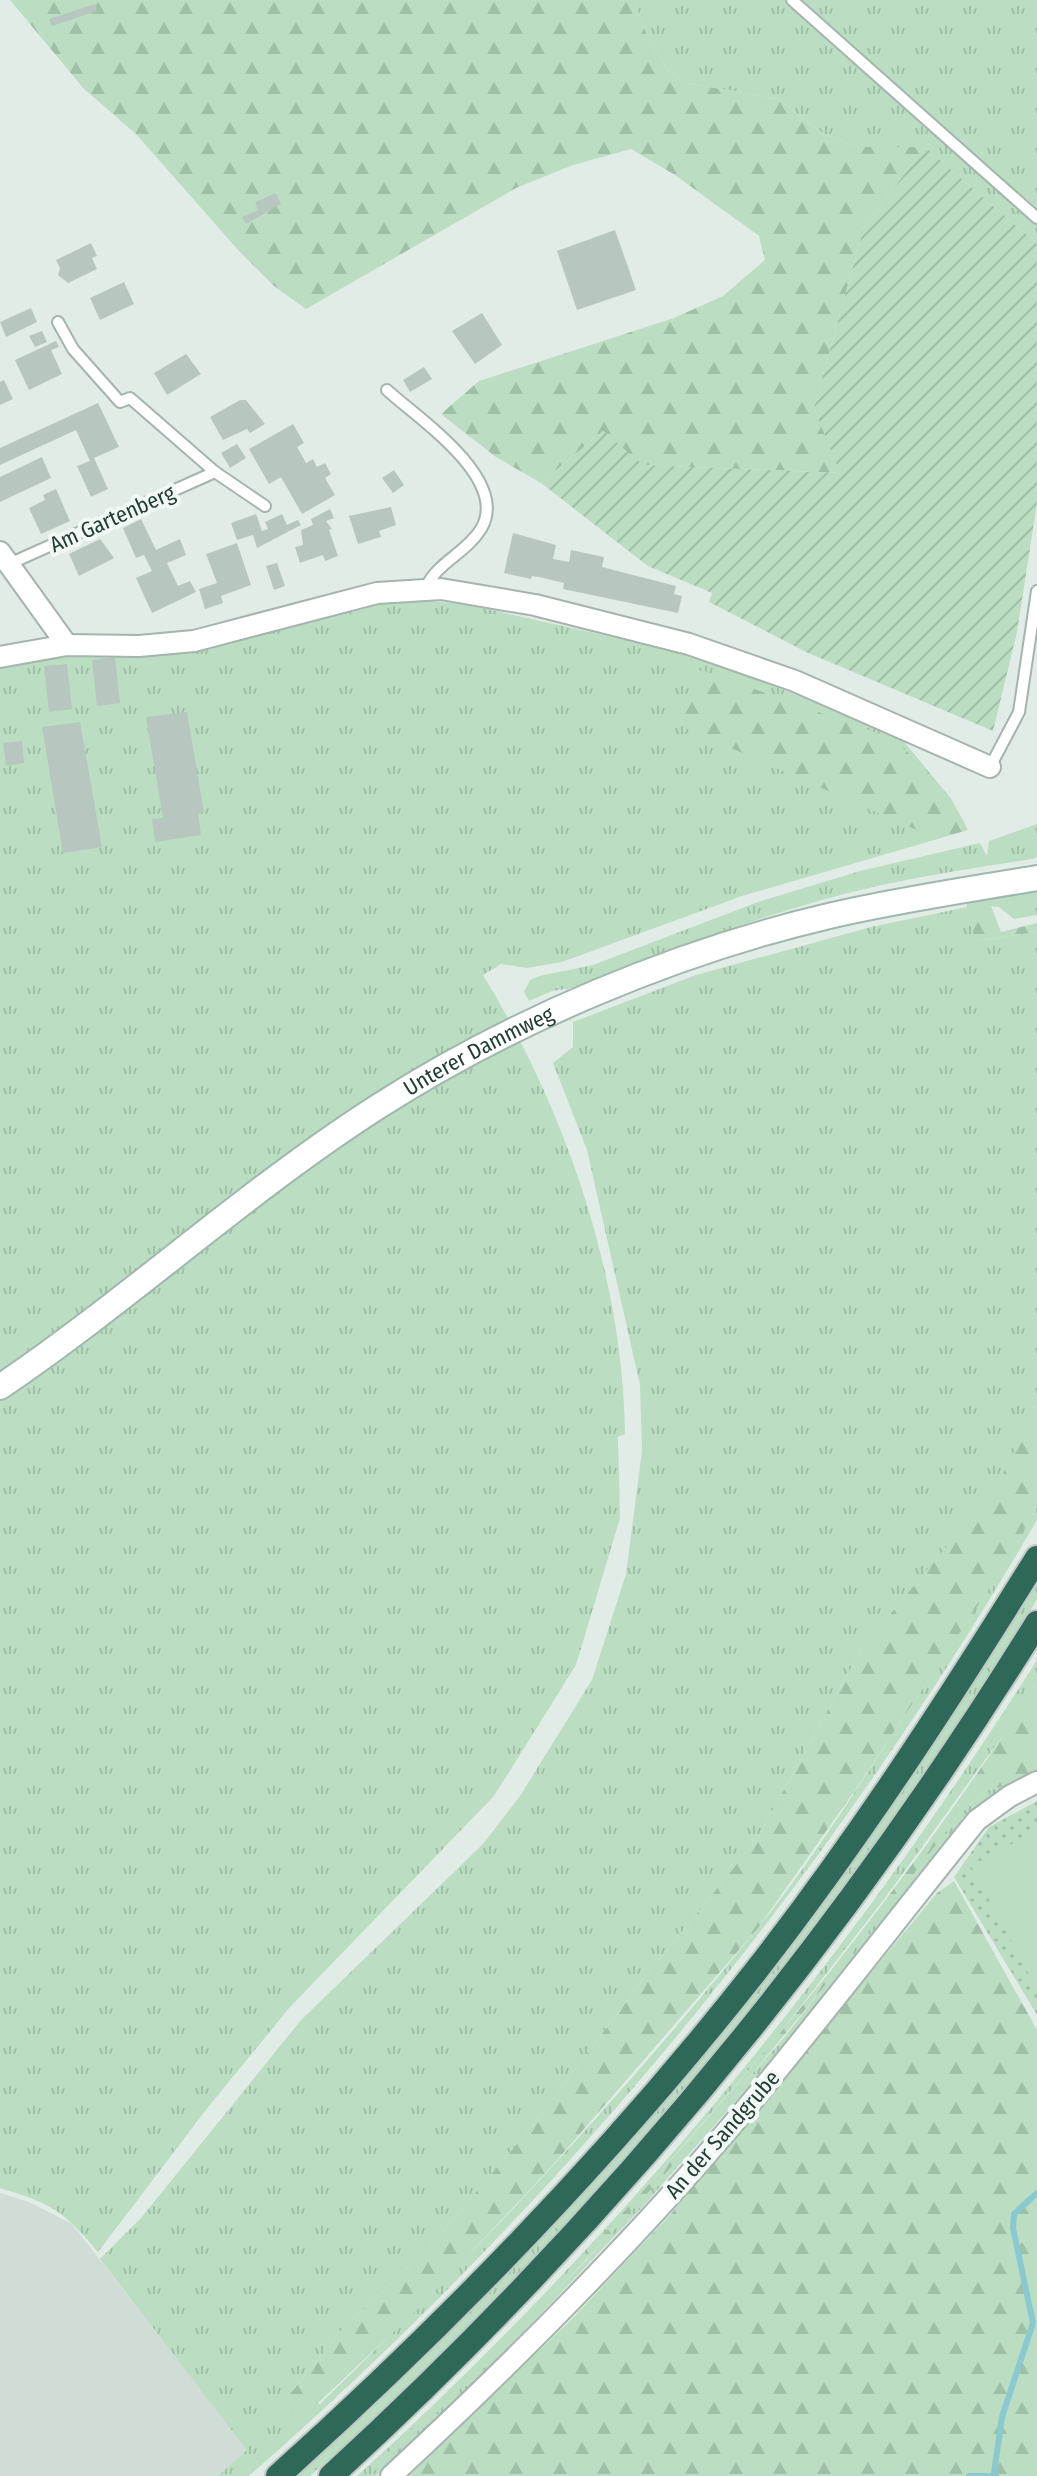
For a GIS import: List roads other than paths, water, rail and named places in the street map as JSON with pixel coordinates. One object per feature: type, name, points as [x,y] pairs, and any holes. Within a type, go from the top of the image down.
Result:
[{"type":"highway","points":[[278,2476],[389,2375],[506,2257],[628,2126],[677,2067],[754,1973],[899,1775],[1037,1558]]},
{"type":"highway","points":[[331,2476],[409,2404],[531,2282],[656,2145],[784,1991],[932,1787],[1037,1623]]},
{"type":"main road","name":"Unterer Dammweg","points":[[0,1387],[106,1311],[345,1129],[484,1045],[600,993],[713,950],[826,917],[1037,878]]},
{"type":"street","points":[[4,558],[67,645]]},
{"type":"street","points":[[0,657],[67,645],[139,646],[194,641],[377,593],[426,587],[535,605],[689,644],[795,681],[990,767]]},
{"type":"street","name":"An der Sandgrube","points":[[391,2476],[561,2312],[655,2211],[752,2101],[977,1820],[1010,1796],[1037,1782]]},
{"type":"lane","points":[[792,0],[1037,218]]},
{"type":"lane","points":[[58,322],[73,349],[120,402],[130,398],[215,472],[265,506]]},
{"type":"lane","points":[[387,390],[457,451],[477,479],[485,503],[482,527],[433,572],[426,587]]},
{"type":"lane","name":"Am Gartenberg","points":[[4,558],[215,472]]},
{"type":"lane","points":[[990,767],[1019,712],[1037,591]]},
{"type":"waterway","points":[[994,2473],[1002,2417],[1033,2323],[1013,2228],[1014,2214],[1037,2193]]},
{"type":"waterway","points":[[969,2476],[996,2476]]}]
